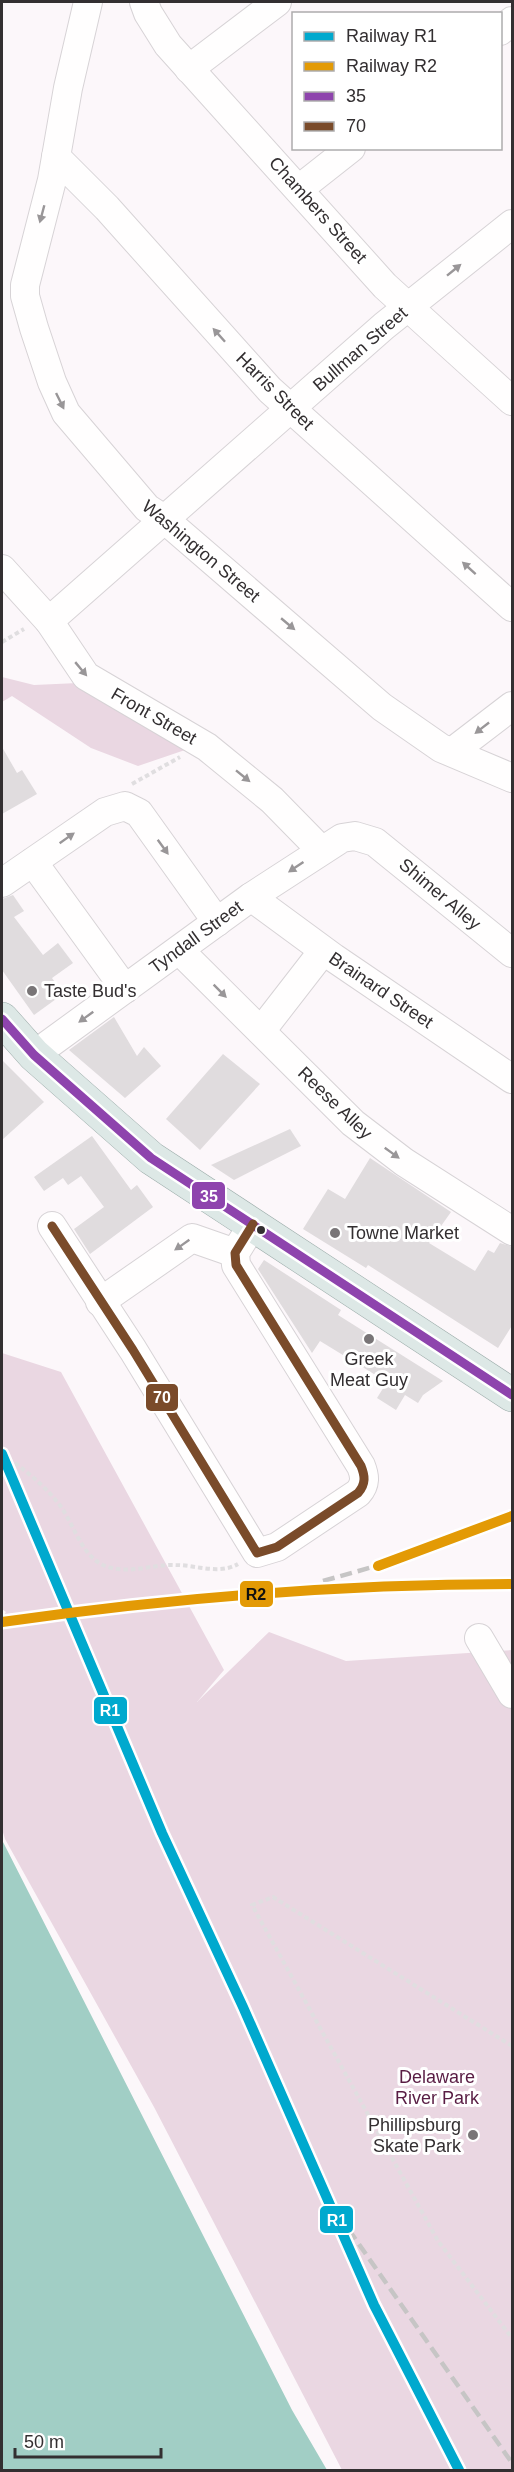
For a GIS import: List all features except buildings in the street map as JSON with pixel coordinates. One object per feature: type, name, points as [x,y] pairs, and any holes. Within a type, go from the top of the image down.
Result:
[{"type":"main road","points":[[2,1019],[34,1055],[151,1158],[511,1391]]},
{"type":"street","name":"Washington Street","points":[[88,2],[68,88],[56,157],[25,285],[25,296],[34,328],[52,382],[66,413],[147,508],[164,519],[382,707],[424,738],[513,778]]},
{"type":"street","name":"Chambers Street","points":[[144,2],[148,13],[168,45],[385,286],[513,401]]},
{"type":"street","points":[[189,69],[277,2]]},
{"type":"street","points":[[299,189],[348,150]]},
{"type":"street","name":"Harris Street","points":[[56,157],[107,208],[187,300],[290,409],[513,607]]},
{"type":"street","name":"Bullman Street","points":[[39,623],[164,519],[408,307],[513,224]]},
{"type":"street","name":"Front Street","points":[[2,569],[39,623],[86,676],[207,747],[272,800],[321,850]]},
{"type":"street","points":[[452,752],[513,706]]},
{"type":"street","points":[[2,883],[105,812],[125,806],[139,813],[217,922]]},
{"type":"street","name":"Tyndall Street","points":[[34,1055],[251,897],[321,850],[342,838],[366,838]]},
{"type":"street","name":"Shimer Alley","points":[[366,838],[394,856],[513,953]]},
{"type":"street","points":[[33,862],[125,989]]},
{"type":"street","name":"Brainard Street","points":[[251,897],[323,951],[513,1079]]},
{"type":"street","name":"Reese Alley","points":[[179,950],[353,1123],[377,1143],[513,1231]]},
{"type":"street","points":[[261,1031],[323,951]]},
{"type":"street","points":[[52,1226],[257,1554],[277,1547],[358,1492],[362,1488],[365,1476],[361,1466],[236,1265],[235,1253],[253,1224]]},
{"type":"street","points":[[100,1302],[192,1238],[235,1253]]},
{"type":"street","points":[[479,1638],[513,1694]]},
{"type":"path","points":[[2,642],[39,623]]},
{"type":"path","points":[[138,778],[188,753]]},
{"type":"path","points":[[15,1463],[35,1478],[62,1508],[93,1560],[111,1568],[174,1565],[221,1570],[233,1568],[257,1554]]},
{"type":"path","points":[[513,2046],[273,1897],[252,1905],[438,2241],[513,2338]]},
{"type":"green space","points":[[2,677],[34,685],[78,683],[185,750],[138,766],[91,748],[12,696],[2,702]]},
{"type":"green space","name":"Delaware River Park","points":[[2,1353],[61,1372],[224,1670],[197,1702],[269,1632],[346,1661],[512,1650],[512,2470],[342,2470],[154,2107],[5,1839],[2,1829],[2,1618],[6,1612],[2,1609]]},
{"type":"shaded area","points":[[2,1840],[292,2410],[327,2470],[2,2470]]},
{"type":"railway","points":[[323,1581],[408,1557],[512,1516]]},
{"type":"railway","points":[[2,1622],[65,1613],[256,1594],[384,1587],[512,1584]]},
{"type":"railway","points":[[328,2200],[512,2463]]},
{"type":"rail line","name":"R1","points":[[2,1454],[162,1833],[243,2007],[374,2305],[459,2470]]},
{"type":"rail line","name":"R2","points":[[378,1566],[512,1516]]},
{"type":"rail line","name":"R2","points":[[2,1622],[65,1613],[256,1594],[384,1587],[512,1584]]},
{"type":"transit line","name":"35","points":[[2,1019],[34,1055],[151,1158],[512,1395]]},
{"type":"transit line","name":"70","points":[[52,1226],[133,1350],[257,1553],[277,1547],[358,1493],[364,1480],[361,1466],[236,1265],[235,1253],[253,1224]]},
{"type":"place","name":"Taste Bud's","points":[[32,991]]},
{"type":"place","name":"Towne Market","points":[[335,1233]]},
{"type":"place","name":"Greek Meat Guy","points":[[369,1339]]},
{"type":"place","name":"Phillipsburg Skate Park","points":[[473,2135]]}]
